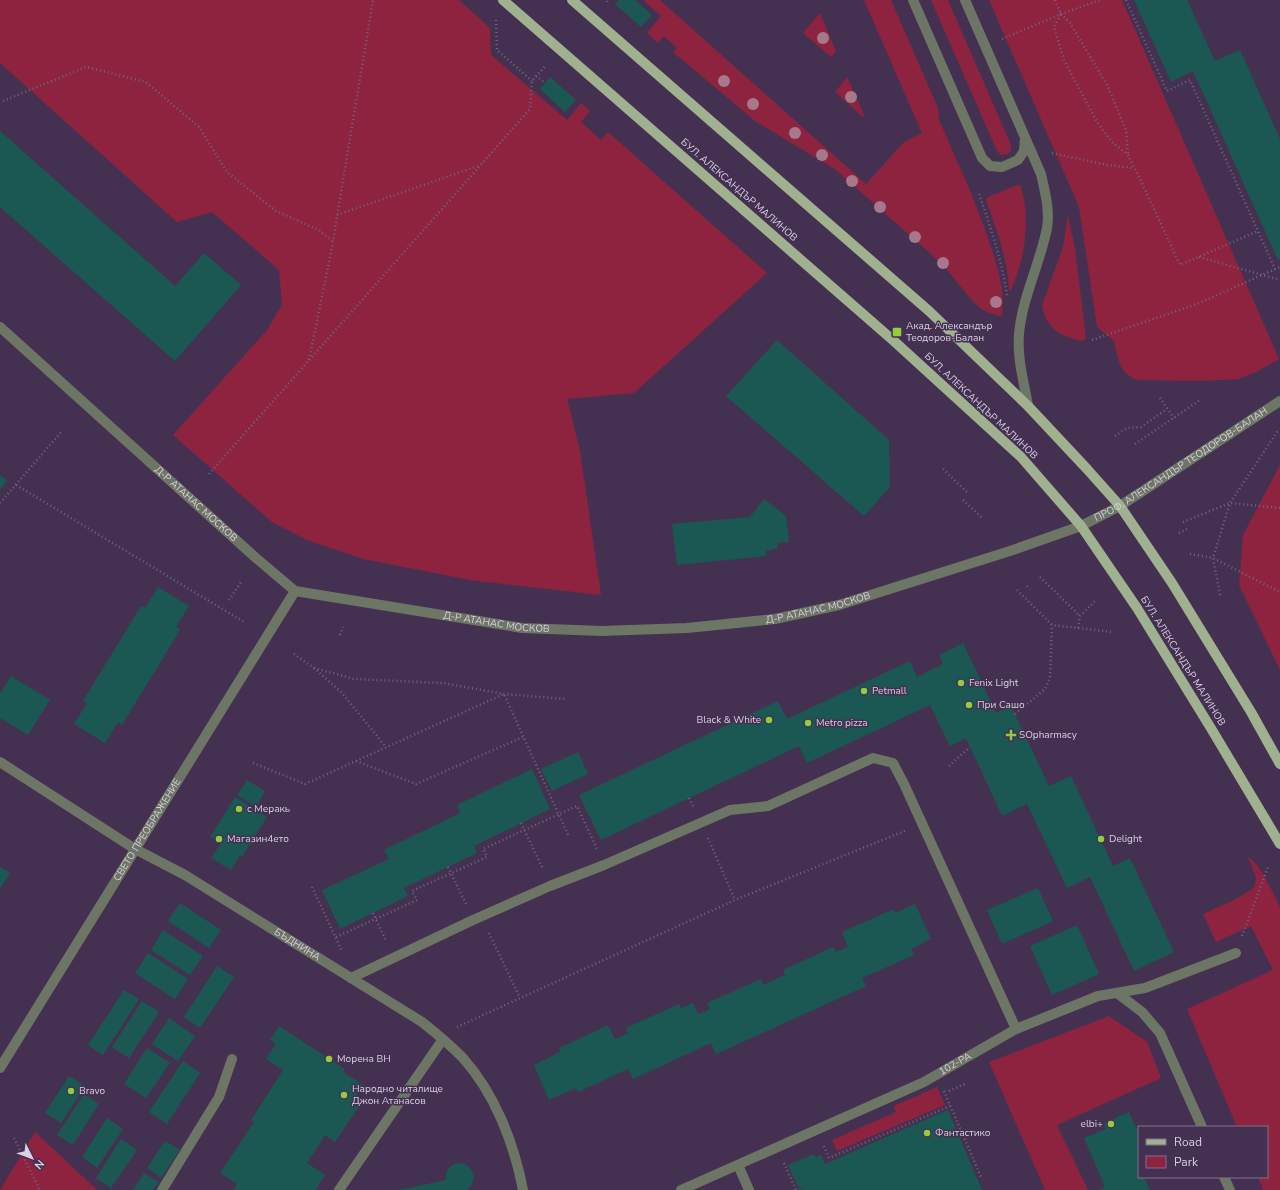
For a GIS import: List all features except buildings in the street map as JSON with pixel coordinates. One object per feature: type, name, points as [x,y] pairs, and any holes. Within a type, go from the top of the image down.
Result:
[{"type":"main road","name":"БУЛ. АЛЕКСАНДЪР МАЛИНОВ","points":[[503,0],[894,342],[1021,457],[1081,526],[1145,622],[1280,844]]},
{"type":"main road","points":[[572,0],[929,311],[1028,406],[1120,506],[1184,603],[1251,712],[1280,764]]},
{"type":"street","points":[[913,0],[982,158],[990,166],[1002,168],[1018,160],[1024,151],[1026,137]]},
{"type":"street","points":[[965,0],[1026,137],[1041,174],[1046,195],[1048,211],[1047,228],[1024,309],[1019,333],[1019,352],[1028,406]]},
{"type":"street","name":"Д-Р АТАНАС МОСКОВ","points":[[0,327],[256,558],[295,591],[522,628],[602,631],[687,628],[775,619],[839,605],[1010,551],[1081,526]]},
{"type":"street","name":"ПРОФ. АЛЕКСАНДЪР ТЕОДОРОВ-БАЛАН","points":[[1081,526],[1120,506],[1280,401]]},
{"type":"street","name":"СВЕТО ПРЕОБРАЖЕНИЕ","points":[[0,1068],[295,591]]},
{"type":"street","points":[[351,978],[477,918],[730,810],[768,806],[873,758],[893,763],[1016,1029]]},
{"type":"street","name":"БЪДНИНА","points":[[0,762],[135,849],[184,875],[422,1022],[443,1039],[463,1058],[481,1081],[496,1107],[506,1130],[523,1190]]},
{"type":"street","name":"102-РА","points":[[681,1190],[924,1082],[1016,1029],[1098,996],[1145,988],[1236,953]]},
{"type":"street","points":[[1118,993],[1142,1012],[1160,1033],[1202,1126]]},
{"type":"street","points":[[339,1190],[443,1039]]},
{"type":"street","points":[[162,1190],[219,1097],[232,1059]]},
{"type":"street","points":[[738,1165],[749,1190]]},
{"type":"street","points":[[1224,1178],[1230,1190]]},
{"type":"path","points":[[309,360],[337,215],[373,0]]},
{"type":"path","points":[[1055,0],[1061,14],[1070,23],[1107,85],[1126,130],[1128,155]]},
{"type":"path","points":[[1002,39],[1061,14],[1100,0]]},
{"type":"path","points":[[1126,0],[1167,91],[1190,80],[1275,270]]},
{"type":"path","points":[[1061,14],[1054,28],[1064,60],[1097,122],[1112,142],[1128,155],[1180,265],[1258,231]]},
{"type":"path","points":[[496,20],[497,50],[532,81]]},
{"type":"path","points":[[209,474],[530,109],[532,81],[546,65]]},
{"type":"path","points":[[3,101],[86,67],[146,82],[199,127],[227,172],[276,211],[319,230],[332,241]]},
{"type":"path","points":[[536,76],[545,83]]},
{"type":"path","points":[[1052,153],[1107,165],[1135,168]]},
{"type":"path","points":[[337,215],[480,166]]},
{"type":"path","points":[[979,194],[992,231],[1004,275],[1007,298]]},
{"type":"path","points":[[1199,257],[1280,280]]},
{"type":"path","points":[[1092,340],[1197,304],[1280,267]]},
{"type":"path","points":[[1160,398],[1174,418]]},
{"type":"path","points":[[1135,444],[1200,400]]},
{"type":"path","points":[[1115,436],[1126,428],[1141,427],[1167,409]]},
{"type":"path","points":[[1220,595],[1212,558],[1230,503],[1279,429]]},
{"type":"path","points":[[0,504],[62,432]]},
{"type":"path","points":[[943,469],[969,494]]},
{"type":"path","points":[[16,485],[244,622]]},
{"type":"path","points":[[963,500],[982,518]]},
{"type":"path","points":[[1183,522],[1230,503],[1280,508]]},
{"type":"path","points":[[1179,533],[1187,529]]},
{"type":"path","points":[[1190,554],[1212,558],[1280,592]]},
{"type":"path","points":[[1040,577],[1080,616]]},
{"type":"path","points":[[229,600],[241,582]]},
{"type":"path","points":[[1027,586],[1030,589]]},
{"type":"path","points":[[1017,590],[1052,625],[1113,632]]},
{"type":"path","points":[[1078,628],[1080,616],[1095,601]]},
{"type":"path","points":[[1015,714],[1045,689],[1050,678],[1052,625]]},
{"type":"path","points":[[340,635],[343,627]]},
{"type":"path","points":[[294,654],[314,668],[342,693],[386,747]]},
{"type":"path","points":[[314,668],[354,679],[443,684],[504,694],[565,699]]},
{"type":"path","points":[[504,694],[569,837]]},
{"type":"path","points":[[253,763],[305,784],[504,694]]},
{"type":"path","points":[[355,761],[416,784],[523,737]]},
{"type":"path","points":[[949,766],[970,747]]},
{"type":"path","points":[[689,798],[736,900]]},
{"type":"path","points":[[336,937],[417,900],[412,891],[487,857],[483,849],[577,806],[604,865]]},
{"type":"path","points":[[521,823],[550,886]]},
{"type":"path","points":[[454,1029],[736,900],[922,824]]},
{"type":"path","points":[[448,867],[520,998]]},
{"type":"path","points":[[1236,953],[1268,868]]},
{"type":"path","points":[[312,887],[345,957]]},
{"type":"path","points":[[373,913],[386,941]]},
{"type":"path","points":[[953,1089],[967,1083]]},
{"type":"path","points":[[941,1085],[982,1177]]},
{"type":"path","points":[[823,1144],[829,1158],[950,1106]]},
{"type":"path","points":[[14,1138],[40,1190]]},
{"type":"path","points":[[782,1158],[796,1190]]},
{"type":"green space","points":[[0,0],[459,0],[490,29],[491,55],[567,120],[581,103],[590,111],[581,122],[601,140],[608,132],[767,273],[634,393],[567,399],[580,451],[601,595],[476,581],[363,559],[307,540],[272,522],[173,435],[267,330],[282,305],[279,270],[212,212],[177,222],[0,63]]},
{"type":"green space","points":[[643,0],[660,0],[866,184],[904,142],[922,133],[864,0],[891,0],[938,108],[939,120],[985,228],[996,262],[1002,288],[1002,315],[1000,316],[989,313],[980,308],[932,255],[836,170],[755,121],[673,52],[677,48],[664,36],[658,43],[647,33],[661,16]]},
{"type":"green space","points":[[931,0],[948,0],[1011,145],[1011,150],[1007,154],[1001,155],[997,151]]},
{"type":"green space","points":[[989,0],[1122,0],[1279,359],[1254,373],[1238,379],[1200,381],[1139,380],[1132,378],[1123,370],[1118,359],[1114,341],[1097,327],[1079,207]]},
{"type":"green space","points":[[819,14],[836,51],[831,57],[803,33]]},
{"type":"green space","points":[[847,77],[864,115],[863,117],[835,92]]},
{"type":"green space","points":[[1017,185],[1021,186],[1024,197],[1026,230],[1023,252],[1014,283],[1010,291],[1004,255],[986,200],[988,197]]},
{"type":"green space","points":[[1068,215],[1075,249],[1086,338],[1083,341],[1068,337],[1051,326],[1044,313],[1042,305],[1063,247]]},
{"type":"green space","points":[[1280,465],[1280,670],[1239,585],[1243,535]]},
{"type":"green space","points":[[1248,857],[1261,871],[1280,907],[1280,1190],[1263,1190],[1258,1178],[1268,1178],[1268,1126],[1237,1126],[1187,1009],[1273,970],[1251,926],[1216,942],[1203,914],[1234,900],[1254,888],[1256,877]]},
{"type":"green space","points":[[1109,1016],[1147,1042],[1161,1078],[1057,1125],[1088,1190],[1045,1190],[989,1062]]},
{"type":"green space","points":[[937,1087],[945,1105],[837,1151],[832,1140],[896,1112],[894,1106]]},
{"type":"green space","points":[[35,1132],[97,1190],[0,1190]]},
{"type":"place","name":"Акад. Александър Теодоров-Балан","points":[[897,332]]},
{"type":"place","name":"Fenix Light","points":[[961,683]]},
{"type":"place","name":"Petmall","points":[[864,691]]},
{"type":"place","name":"При Сашо","points":[[969,705]]},
{"type":"place","name":"Black & White","points":[[769,720]]},
{"type":"place","name":"Metro pizza","points":[[808,723]]},
{"type":"place","name":"SOpharmacy","points":[[1011,735]]},
{"type":"place","name":"с Меракь","points":[[239,809]]},
{"type":"place","name":"Магазин4ето","points":[[219,839]]},
{"type":"place","name":"Delight","points":[[1101,839]]},
{"type":"place","name":"Морена ВН","points":[[329,1059]]},
{"type":"place","name":"Bravo","points":[[71,1091]]},
{"type":"place","name":"Народно читалище Джон Атанасов","points":[[344,1095]]},
{"type":"place","name":"elbi+","points":[[1111,1124]]},
{"type":"place","name":"Фантастико","points":[[927,1133]]}]
